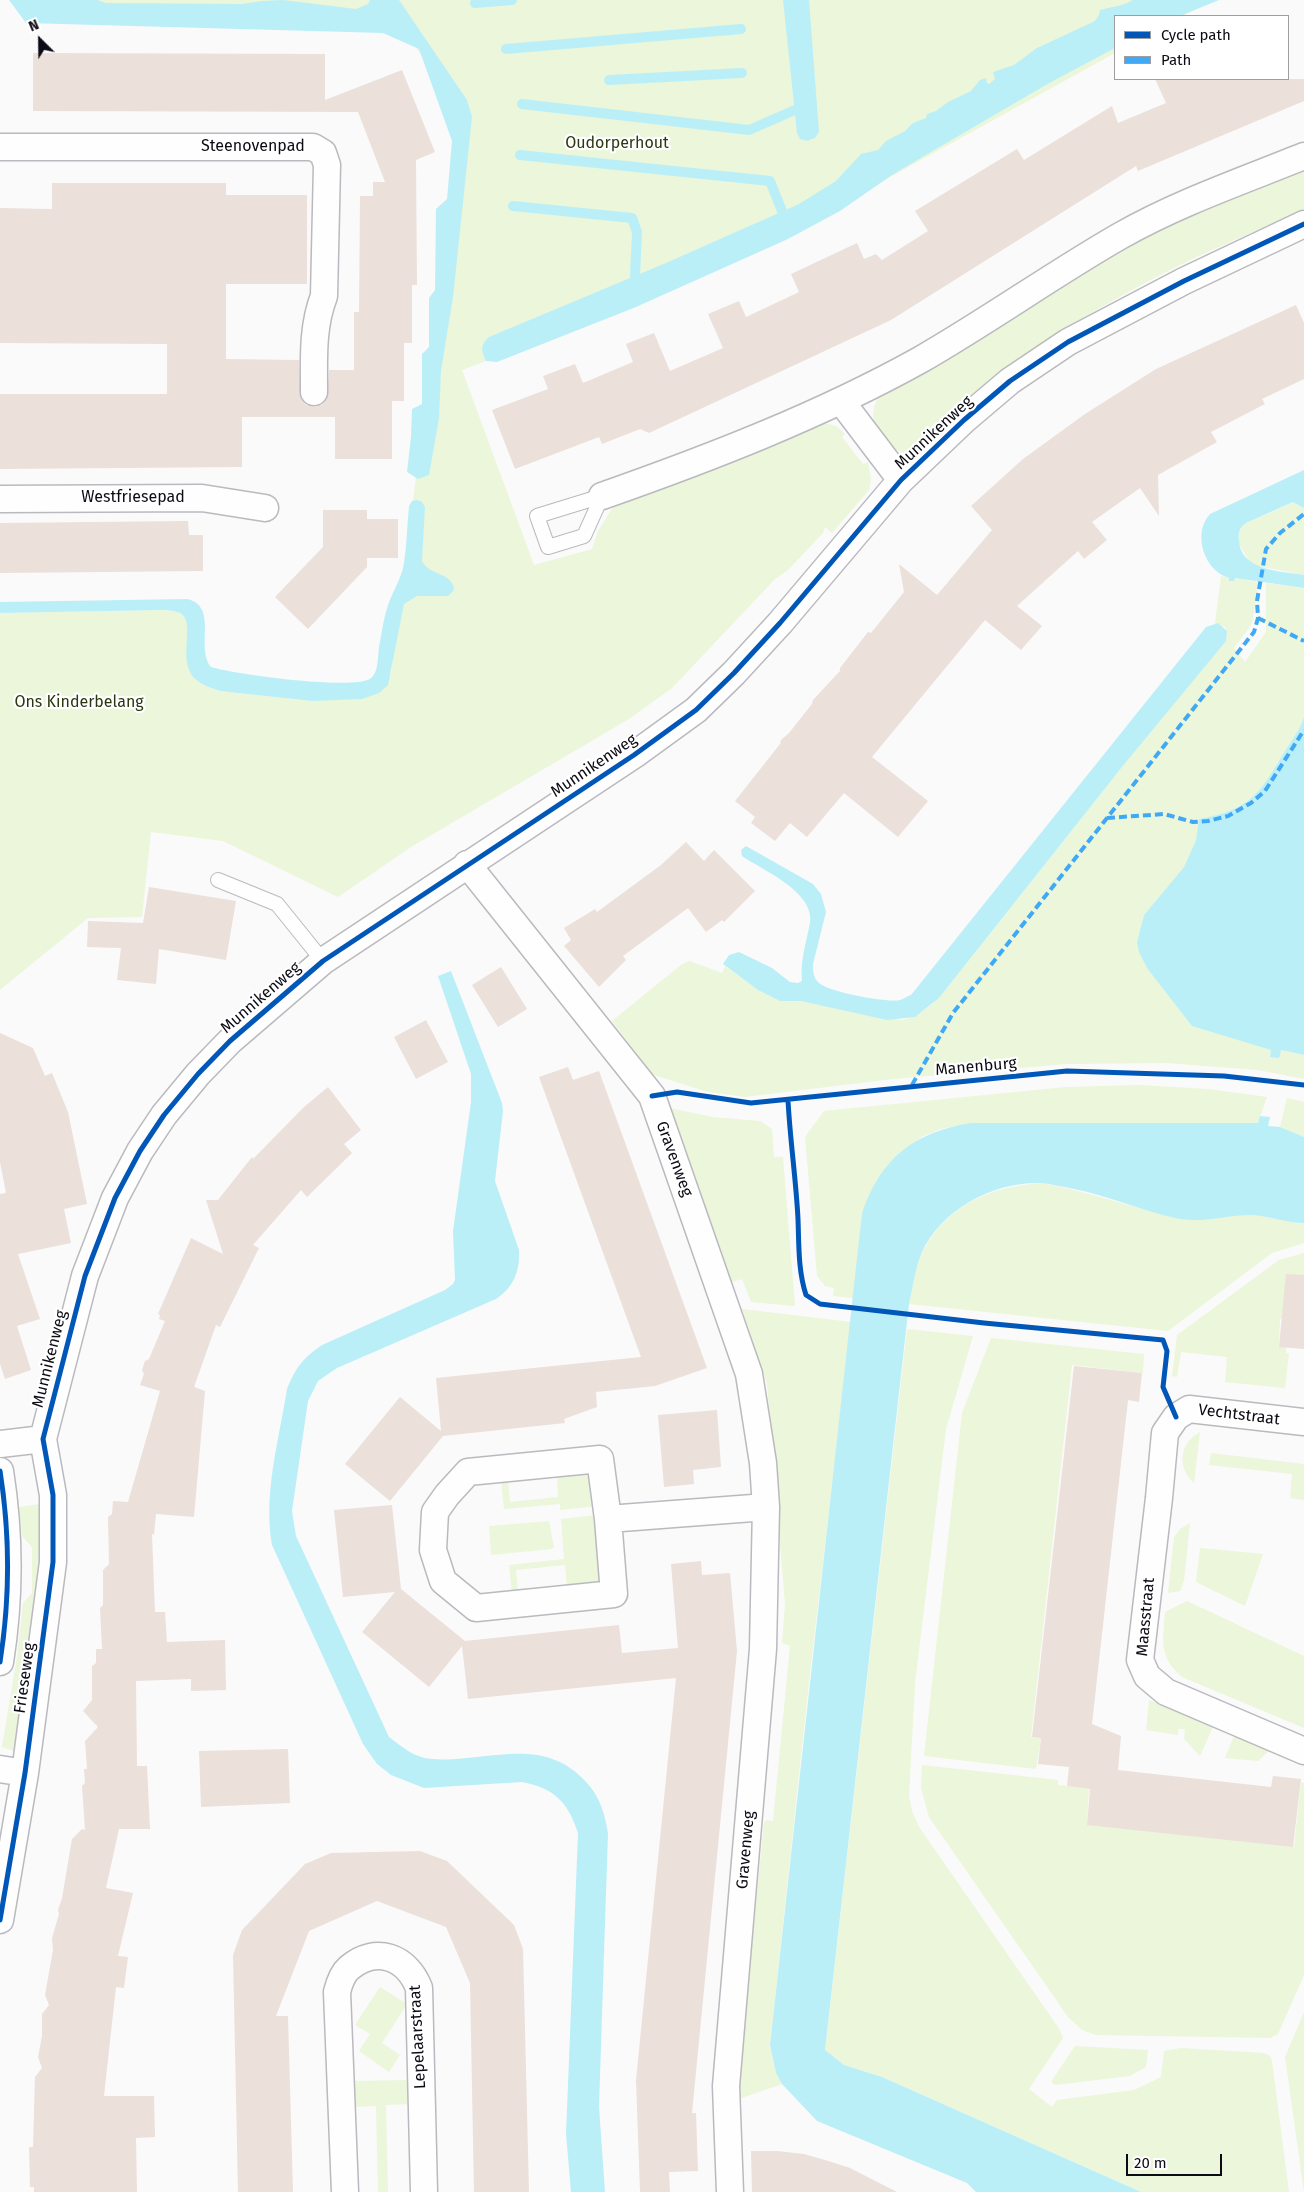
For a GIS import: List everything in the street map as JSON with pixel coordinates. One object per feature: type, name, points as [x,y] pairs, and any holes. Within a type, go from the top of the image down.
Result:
[{"type":"street","name":"Steenovenpad","points":[[0,147],[313,147],[323,153],[327,165],[324,296],[318,311],[314,331],[314,392]]},
{"type":"street","points":[[602,496],[707,459],[842,400],[920,360],[1121,235],[1177,207],[1304,156]]},
{"type":"street","name":"Munnikenweg","points":[[42,1440],[84,1276],[115,1198],[140,1152],[164,1115],[198,1074],[230,1041],[323,961],[634,755],[696,710],[734,673],[780,623],[901,480],[964,420],[1010,381],[1068,342],[1184,281],[1304,224]]},
{"type":"street","name":"Munnikenweg","points":[[842,400],[901,480]]},
{"type":"street","name":"Westfriesepad","points":[[0,499],[202,498],[265,508]]},
{"type":"street","name":"Gravenweg","points":[[467,864],[652,1096],[750,1374],[763,1463],[766,1507],[763,1649],[726,2086],[730,2192]]},
{"type":"street","name":"Vechtstraat","points":[[1176,1417],[1190,1409],[1304,1422]]},
{"type":"street","name":"Maasstraat","points":[[1176,1417],[1164,1433],[1160,1498],[1140,1660],[1147,1676],[1166,1692],[1304,1751]]},
{"type":"street","points":[[0,1444],[42,1440]]},
{"type":"street","name":"Frieseweg","points":[[0,1920],[12,1771],[53,1562],[53,1495],[42,1440]]},
{"type":"street","points":[[600,1459],[608,1519],[614,1594],[476,1608],[444,1581],[433,1550],[435,1512],[447,1495],[468,1472],[600,1459]]},
{"type":"street","name":"Frieseweg","points":[[0,1471],[6,1506],[8,1575],[5,1633],[0,1662]]},
{"type":"street","points":[[608,1519],[766,1507]]},
{"type":"street","name":"Lepelaarstraat","points":[[345,2192],[336,1992],[348,1968],[363,1959],[376,1956],[391,1958],[403,1964],[413,1974],[418,1988],[424,2192]]},
{"type":"lane","points":[[602,496],[584,536],[548,547],[537,516],[602,496]]},
{"type":"lane","points":[[218,880],[277,904],[323,961]]},
{"type":"green space","points":[[32,0],[1212,0],[1185,15],[1114,15],[1114,54],[805,224],[483,354],[486,361],[462,370],[534,565],[592,549],[598,531],[616,502],[820,422],[836,426],[845,434],[842,437],[863,464],[868,462],[871,480],[869,490],[832,533],[825,527],[823,533],[788,570],[775,579],[672,688],[629,719],[411,847],[338,897],[223,841],[151,832],[142,917],[88,918],[0,990],[0,613],[164,610],[178,612],[185,618],[187,625],[190,672],[201,683],[220,691],[312,701],[391,673],[460,130],[443,87],[396,18]]},
{"type":"green space","points":[[1304,167],[1304,209],[1174,268],[1071,325],[1013,364],[957,406],[904,453],[886,443],[880,437],[873,420],[876,401],[882,392],[1129,241]]},
{"type":"green space","points":[[1294,502],[1304,508],[1304,575],[1253,565],[1238,542],[1242,525]]},
{"type":"green space","points":[[1221,576],[1229,578],[1230,581],[1234,581],[1235,578],[1259,582],[1252,624],[1234,648],[1245,662],[1266,632],[1266,583],[1304,588],[1304,717],[1297,732],[1267,780],[1251,798],[1230,811],[1200,819],[1196,840],[1184,867],[1144,915],[1137,942],[1271,1050],[1270,1057],[1280,1050],[1304,1055],[1304,1079],[1258,1070],[1167,1063],[1066,1064],[893,1079],[745,1097],[708,1092],[654,1075],[647,1071],[641,1059],[612,1021],[682,964],[690,961],[722,973],[725,966],[758,990],[780,1001],[801,1001],[902,1020],[918,1014],[939,998],[1122,767],[1225,641],[1227,631],[1225,627],[1215,623]]},
{"type":"green space","points":[[1139,1085],[1208,1089],[1267,1097],[1258,1123],[970,1123],[941,1129],[923,1136],[899,1154],[886,1167],[862,1213],[854,1298],[833,1296],[834,1288],[825,1286],[817,1276],[805,1137],[824,1111],[1066,1087]]},
{"type":"green space","points":[[1287,1098],[1304,1102],[1304,1137],[1280,1127]]},
{"type":"green space","points":[[670,1108],[712,1117],[760,1121],[772,1129],[774,1157],[783,1157],[795,1306],[751,1302],[742,1279],[732,1282],[670,1113]]},
{"type":"green space","points":[[1041,1183],[1076,1190],[1189,1220],[1255,1215],[1304,1223],[1304,1243],[1272,1253],[1168,1331],[909,1304],[920,1257],[933,1235],[945,1221],[972,1201],[988,1194],[1022,1185]]},
{"type":"green space","points":[[1304,1253],[1304,1321],[1280,1319],[1279,1346],[1286,1347],[1286,1353],[1289,1353],[1285,1388],[1225,1382],[1227,1357],[1181,1352],[1177,1377],[1172,1376],[1177,1335],[1279,1260]]},
{"type":"green space","points":[[742,1309],[851,1322],[809,1682],[770,2045],[776,2073],[782,2084],[739,2099],[739,2076],[764,1823],[766,1820],[773,1821],[790,1646],[782,1643],[785,1604],[767,1384]]},
{"type":"green space","points":[[907,1329],[973,1336],[946,1429],[915,1683],[909,1796],[912,1811],[919,1827],[1058,2027],[1063,2038],[1029,2089],[1052,2107],[1057,2100],[1134,2090],[1161,2077],[1164,2051],[1181,2048],[1264,2053],[1270,2056],[1272,2061],[1289,2192],[1141,2192],[882,2077],[844,2065],[825,2050]]},
{"type":"green space","points":[[991,1338],[1144,1354],[1143,1373],[1072,1365],[1031,1737],[1041,1738],[1036,1769],[924,1756],[962,1413]]},
{"type":"green space","points":[[1200,1432],[1194,1483],[1185,1470],[1183,1456],[1188,1442]]},
{"type":"green space","points":[[1211,1453],[1304,1464],[1304,1500],[1290,1498],[1292,1474],[1209,1465]]},
{"type":"green space","points":[[589,1471],[597,1506],[560,1510],[560,1504],[504,1509],[501,1479],[508,1480],[510,1502],[558,1497],[557,1475]]},
{"type":"green space","points":[[40,1504],[40,1575],[17,1752],[2,1747],[17,1657],[23,1603],[32,1593],[32,1547],[22,1536],[19,1507]]},
{"type":"green space","points":[[598,1515],[600,1584],[567,1586],[565,1565],[516,1570],[518,1592],[512,1594],[509,1565],[564,1559],[561,1519]]},
{"type":"green space","points":[[549,1521],[554,1547],[552,1549],[491,1555],[489,1526]]},
{"type":"green space","points":[[1190,1523],[1184,1581],[1180,1591],[1168,1593],[1174,1537],[1180,1529]]},
{"type":"green space","points":[[1200,1548],[1263,1554],[1245,1606],[1196,1582]]},
{"type":"green space","points":[[1187,1601],[1304,1656],[1304,1728],[1182,1677],[1174,1669],[1169,1662],[1164,1648],[1165,1612]]},
{"type":"green space","points":[[1149,1700],[1213,1727],[1200,1756],[1184,1739],[1185,1729],[1178,1729],[1178,1735],[1146,1730]]},
{"type":"green space","points":[[1234,1736],[1269,1751],[1258,1761],[1225,1758]]},
{"type":"green space","points":[[922,1765],[1058,1780],[1058,1785],[1089,1789],[1087,1824],[1294,1847],[1301,1782],[1304,1783],[1304,1975],[1278,2034],[1270,2038],[1096,2035],[1082,2030],[1068,2017],[929,1817],[921,1788]]},
{"type":"green space","points":[[380,1987],[407,2004],[382,2043],[400,2055],[389,2072],[359,2051],[370,2034],[355,2025]]},
{"type":"green space","points":[[1304,2012],[1304,2192],[1285,2057]]},
{"type":"green space","points":[[1075,2046],[1148,2050],[1146,2067],[1130,2076],[1055,2085],[1051,2082]]},
{"type":"green space","points":[[410,2080],[409,2104],[386,2105],[388,2192],[378,2192],[376,2106],[353,2107],[352,2081]]},
{"type":"water","points":[[9,0],[97,0],[106,3],[242,4],[283,0],[356,9],[368,4],[370,0],[399,0],[467,100],[472,117],[453,297],[441,371],[439,418],[429,475],[418,479],[407,472],[412,409],[422,404],[422,354],[429,347],[429,298],[435,290],[436,209],[447,199],[452,141],[419,49],[383,33],[26,23]]},
{"type":"water","points":[[783,0],[809,0],[819,132],[815,138],[807,141],[800,139],[797,133]]},
{"type":"water","points":[[1133,0],[1219,0],[1182,15],[1114,15],[1114,49],[1051,82],[924,156],[892,175],[840,211],[788,239],[636,307],[497,362],[486,361],[482,348],[489,337],[666,263],[799,204],[836,181],[861,154],[878,150],[886,141],[905,131],[913,123],[926,118],[927,114],[936,111],[948,102],[971,91],[980,80],[986,78],[989,84],[995,79],[993,72],[1014,65],[1037,48],[1095,21],[1100,10]]},
{"type":"water","points":[[1304,470],[1304,508],[1293,502],[1246,523],[1240,529],[1239,541],[1241,551],[1254,564],[1264,568],[1304,575],[1304,588],[1235,578],[1234,581],[1229,581],[1229,578],[1213,568],[1203,550],[1202,531],[1210,514]]},
{"type":"water","points":[[412,501],[422,502],[425,507],[422,561],[425,566],[450,580],[454,590],[448,596],[417,596],[404,604],[388,685],[379,693],[362,699],[312,701],[220,691],[207,686],[195,679],[190,671],[186,652],[187,624],[185,618],[180,613],[174,611],[0,613],[0,602],[187,599],[197,603],[202,610],[205,628],[205,649],[211,667],[243,674],[294,680],[343,683],[361,682],[371,678],[376,671],[385,614],[403,568],[409,506]]},
{"type":"water","points":[[1218,623],[1227,631],[1226,641],[1122,767],[939,998],[915,1017],[887,1020],[801,1001],[780,1001],[758,990],[723,964],[729,955],[739,952],[772,968],[790,982],[798,983],[802,981],[803,959],[810,923],[809,912],[805,902],[786,884],[742,856],[741,850],[746,846],[813,884],[821,894],[826,912],[813,964],[814,976],[818,982],[844,993],[871,998],[900,1000],[911,995],[1206,627]]},
{"type":"water","points":[[1304,717],[1304,1055],[1281,1050],[1279,1058],[1270,1057],[1271,1050],[1192,1026],[1147,968],[1139,952],[1137,942],[1144,915],[1184,867],[1196,840],[1199,819],[1230,811],[1251,798],[1267,780],[1297,732]]},
{"type":"water","points":[[451,971],[502,1103],[503,1111],[495,1181],[519,1250],[517,1272],[511,1284],[496,1299],[337,1368],[318,1381],[308,1401],[292,1511],[296,1536],[389,1737],[414,1754],[432,1759],[509,1754],[528,1754],[546,1757],[564,1764],[580,1776],[596,1795],[608,1833],[599,2107],[605,2192],[571,2192],[566,2134],[578,1833],[570,1813],[558,1798],[551,1793],[543,1788],[522,1782],[424,1788],[391,1775],[377,1764],[363,1744],[272,1545],[269,1506],[273,1467],[287,1389],[297,1369],[310,1354],[322,1345],[445,1290],[455,1280],[453,1231],[471,1102],[471,1074],[438,976]]},
{"type":"water","points":[[1260,1116],[1270,1117],[1268,1126],[1280,1127],[1304,1137],[1304,1223],[1252,1215],[1198,1220],[1180,1219],[1074,1189],[1040,1183],[1022,1184],[987,1193],[956,1211],[942,1223],[931,1237],[922,1252],[918,1264],[909,1304],[825,2050],[844,2065],[882,2077],[1141,2192],[976,2192],[967,2183],[817,2121],[782,2084],[776,2073],[770,2045],[862,1213],[879,1177],[889,1163],[916,1141],[950,1127],[970,1123],[1258,1123]]},
{"type":"building","points":[[33,53],[325,54],[325,100],[402,70],[435,152],[416,160],[417,285],[412,285],[412,343],[404,343],[404,401],[392,401],[392,459],[335,459],[335,417],[242,417],[242,467],[0,469],[0,394],[167,394],[167,344],[0,343],[0,208],[52,209],[52,183],[226,183],[226,195],[307,195],[307,284],[226,284],[226,359],[299,360],[301,399],[306,405],[315,407],[322,405],[327,399],[329,370],[354,370],[354,312],[359,312],[360,196],[373,196],[373,182],[385,182],[358,112],[33,111]]},
{"type":"building","points":[[1304,79],[1304,101],[1138,171],[1136,166],[891,320],[649,433],[640,429],[602,444],[599,437],[515,469],[492,410],[548,389],[543,376],[575,364],[583,383],[633,362],[626,344],[654,333],[670,371],[723,348],[708,314],[739,301],[746,317],[799,292],[791,274],[857,243],[864,259],[876,254],[882,260],[928,231],[915,211],[1017,149],[1024,160],[1112,106],[1118,123],[1166,103],[1155,80]]},
{"type":"building","points":[[1296,305],[1304,323],[1304,379],[1262,399],[1265,404],[1211,432],[1217,442],[1158,475],[1159,516],[1140,488],[1092,522],[1107,540],[1084,559],[1078,551],[1017,606],[1042,626],[1021,650],[985,620],[872,757],[928,801],[898,837],[844,793],[807,837],[790,823],[775,841],[751,823],[755,817],[735,801],[780,744],[781,740],[812,704],[813,700],[840,671],[840,668],[868,632],[871,633],[904,592],[899,564],[937,595],[992,530],[971,506],[1023,459],[1085,414],[1156,369]]},
{"type":"building","points":[[323,510],[367,510],[367,519],[398,519],[398,558],[367,558],[367,567],[308,629],[275,597],[323,547]]},
{"type":"building","points":[[188,521],[189,535],[203,535],[203,571],[0,573],[0,523]]},
{"type":"building","points":[[686,842],[704,861],[714,850],[755,891],[724,922],[722,920],[706,932],[688,908],[623,956],[626,960],[599,987],[564,946],[571,940],[564,928],[595,909],[597,912],[661,865]]},
{"type":"building","points":[[149,887],[236,901],[226,960],[159,949],[156,984],[117,980],[121,948],[87,947],[88,921],[143,923]]},
{"type":"building","points":[[501,967],[527,1009],[498,1027],[472,985]]},
{"type":"building","points":[[426,1020],[448,1062],[416,1079],[394,1037]]},
{"type":"building","points":[[0,1033],[33,1048],[45,1076],[52,1073],[68,1112],[87,1204],[64,1209],[71,1243],[18,1254],[40,1319],[17,1326],[31,1370],[5,1379],[0,1364],[0,1194],[6,1193],[0,1162]]},
{"type":"building","points":[[568,1067],[573,1080],[599,1071],[707,1368],[655,1386],[596,1392],[597,1407],[564,1419],[565,1423],[443,1436],[390,1501],[345,1464],[400,1397],[441,1431],[436,1378],[641,1357],[539,1077]]},
{"type":"building","points":[[328,1087],[361,1130],[344,1144],[352,1153],[307,1197],[301,1190],[253,1245],[259,1248],[220,1327],[216,1325],[194,1387],[205,1391],[194,1517],[156,1514],[154,1535],[152,1534],[155,1612],[165,1612],[167,1642],[225,1640],[226,1690],[191,1691],[191,1679],[136,1681],[137,1766],[147,1766],[150,1829],[119,1829],[106,1888],[133,1893],[118,1956],[128,1957],[124,1988],[116,1987],[104,2096],[154,2096],[155,2137],[136,2138],[137,2192],[34,2192],[34,2187],[30,2187],[29,2147],[33,2147],[35,2077],[42,2068],[38,2057],[42,2036],[42,2014],[49,2005],[45,1995],[53,1950],[52,1938],[59,1914],[58,1910],[62,1898],[72,1839],[82,1829],[85,1830],[82,1786],[85,1783],[84,1769],[87,1769],[85,1741],[98,1727],[83,1711],[92,1700],[92,1666],[96,1663],[96,1649],[102,1649],[100,1608],[103,1605],[103,1570],[109,1564],[108,1517],[112,1514],[113,1501],[128,1502],[160,1391],[140,1385],[144,1374],[142,1370],[145,1361],[149,1359],[165,1321],[159,1319],[160,1315],[158,1314],[191,1238],[223,1254],[206,1200],[218,1200],[252,1157],[253,1159],[304,1107]]},
{"type":"building","points":[[1286,1274],[1304,1275],[1304,1349],[1279,1347]]},
{"type":"building","points":[[1074,1366],[1142,1373],[1139,1402],[1128,1400],[1092,1724],[1121,1736],[1118,1770],[1271,1787],[1273,1776],[1301,1779],[1293,1847],[1087,1825],[1090,1789],[1067,1786],[1069,1767],[1038,1764],[1041,1738],[1032,1737]]},
{"type":"building","points":[[717,1410],[721,1467],[693,1470],[694,1484],[664,1487],[658,1415]]},
{"type":"building","points":[[392,1505],[401,1589],[465,1641],[619,1625],[622,1653],[678,1648],[671,1564],[701,1561],[702,1575],[730,1573],[737,1651],[692,2113],[696,2113],[698,2171],[669,2172],[670,2192],[640,2192],[636,2080],[676,1678],[468,1699],[462,1646],[429,1687],[362,1632],[395,1592],[343,1597],[334,1510]]},
{"type":"building","points":[[288,1749],[290,1803],[201,1807],[199,1751]]},
{"type":"building","points":[[420,1851],[447,1861],[514,1925],[523,1949],[529,2192],[474,2192],[470,1983],[446,1927],[377,1901],[309,1931],[276,2016],[288,2016],[293,2192],[238,2192],[233,1955],[242,1930],[305,1864],[331,1853]]},
{"type":"building","points":[[751,2151],[804,2154],[850,2168],[897,2192],[752,2192]]},
{"type":"waterway","points":[[475,3],[512,0]]},
{"type":"waterway","points":[[506,49],[741,29]]},
{"type":"waterway","points":[[609,80],[742,73]]},
{"type":"waterway","points":[[522,104],[749,130],[795,110]]},
{"type":"waterway","points":[[520,155],[770,181],[782,211]]},
{"type":"waterway","points":[[513,206],[632,218],[637,232],[635,276]]},
{"type":"marked path","points":[[912,1085],[953,1013],[1254,632],[1258,618],[1257,601],[1266,549],[1280,533],[1304,514]]},
{"type":"marked path","points":[[1258,618],[1304,641]]},
{"type":"marked path","points":[[1107,818],[1164,814],[1193,822],[1208,821],[1228,816],[1251,803],[1265,791],[1304,730]]},
{"type":"cycle path","points":[[0,1920],[25,1773],[53,1562],[53,1495],[43,1439],[85,1276],[115,1198],[140,1151],[164,1115],[198,1074],[230,1041],[323,961],[634,755],[696,710],[734,673],[780,623],[901,480],[964,420],[1010,381],[1068,342],[1184,281],[1304,224]]},
{"type":"cycle path","name":"Manenburg","points":[[652,1096],[677,1092],[751,1103],[1067,1071],[1224,1076],[1304,1085]]},
{"type":"cycle path","points":[[788,1100],[797,1204],[800,1267],[806,1295],[820,1304],[984,1323],[1163,1340],[1167,1351],[1163,1387],[1176,1417]]},
{"type":"cycle path","points":[[0,1471],[6,1519],[8,1566],[6,1614],[0,1662]]},
{"type":"park label","name":"Oudorperhout","points":[[617,144]]},
{"type":"park label","name":"Ons Kinderbelang","points":[[79,703]]}]
